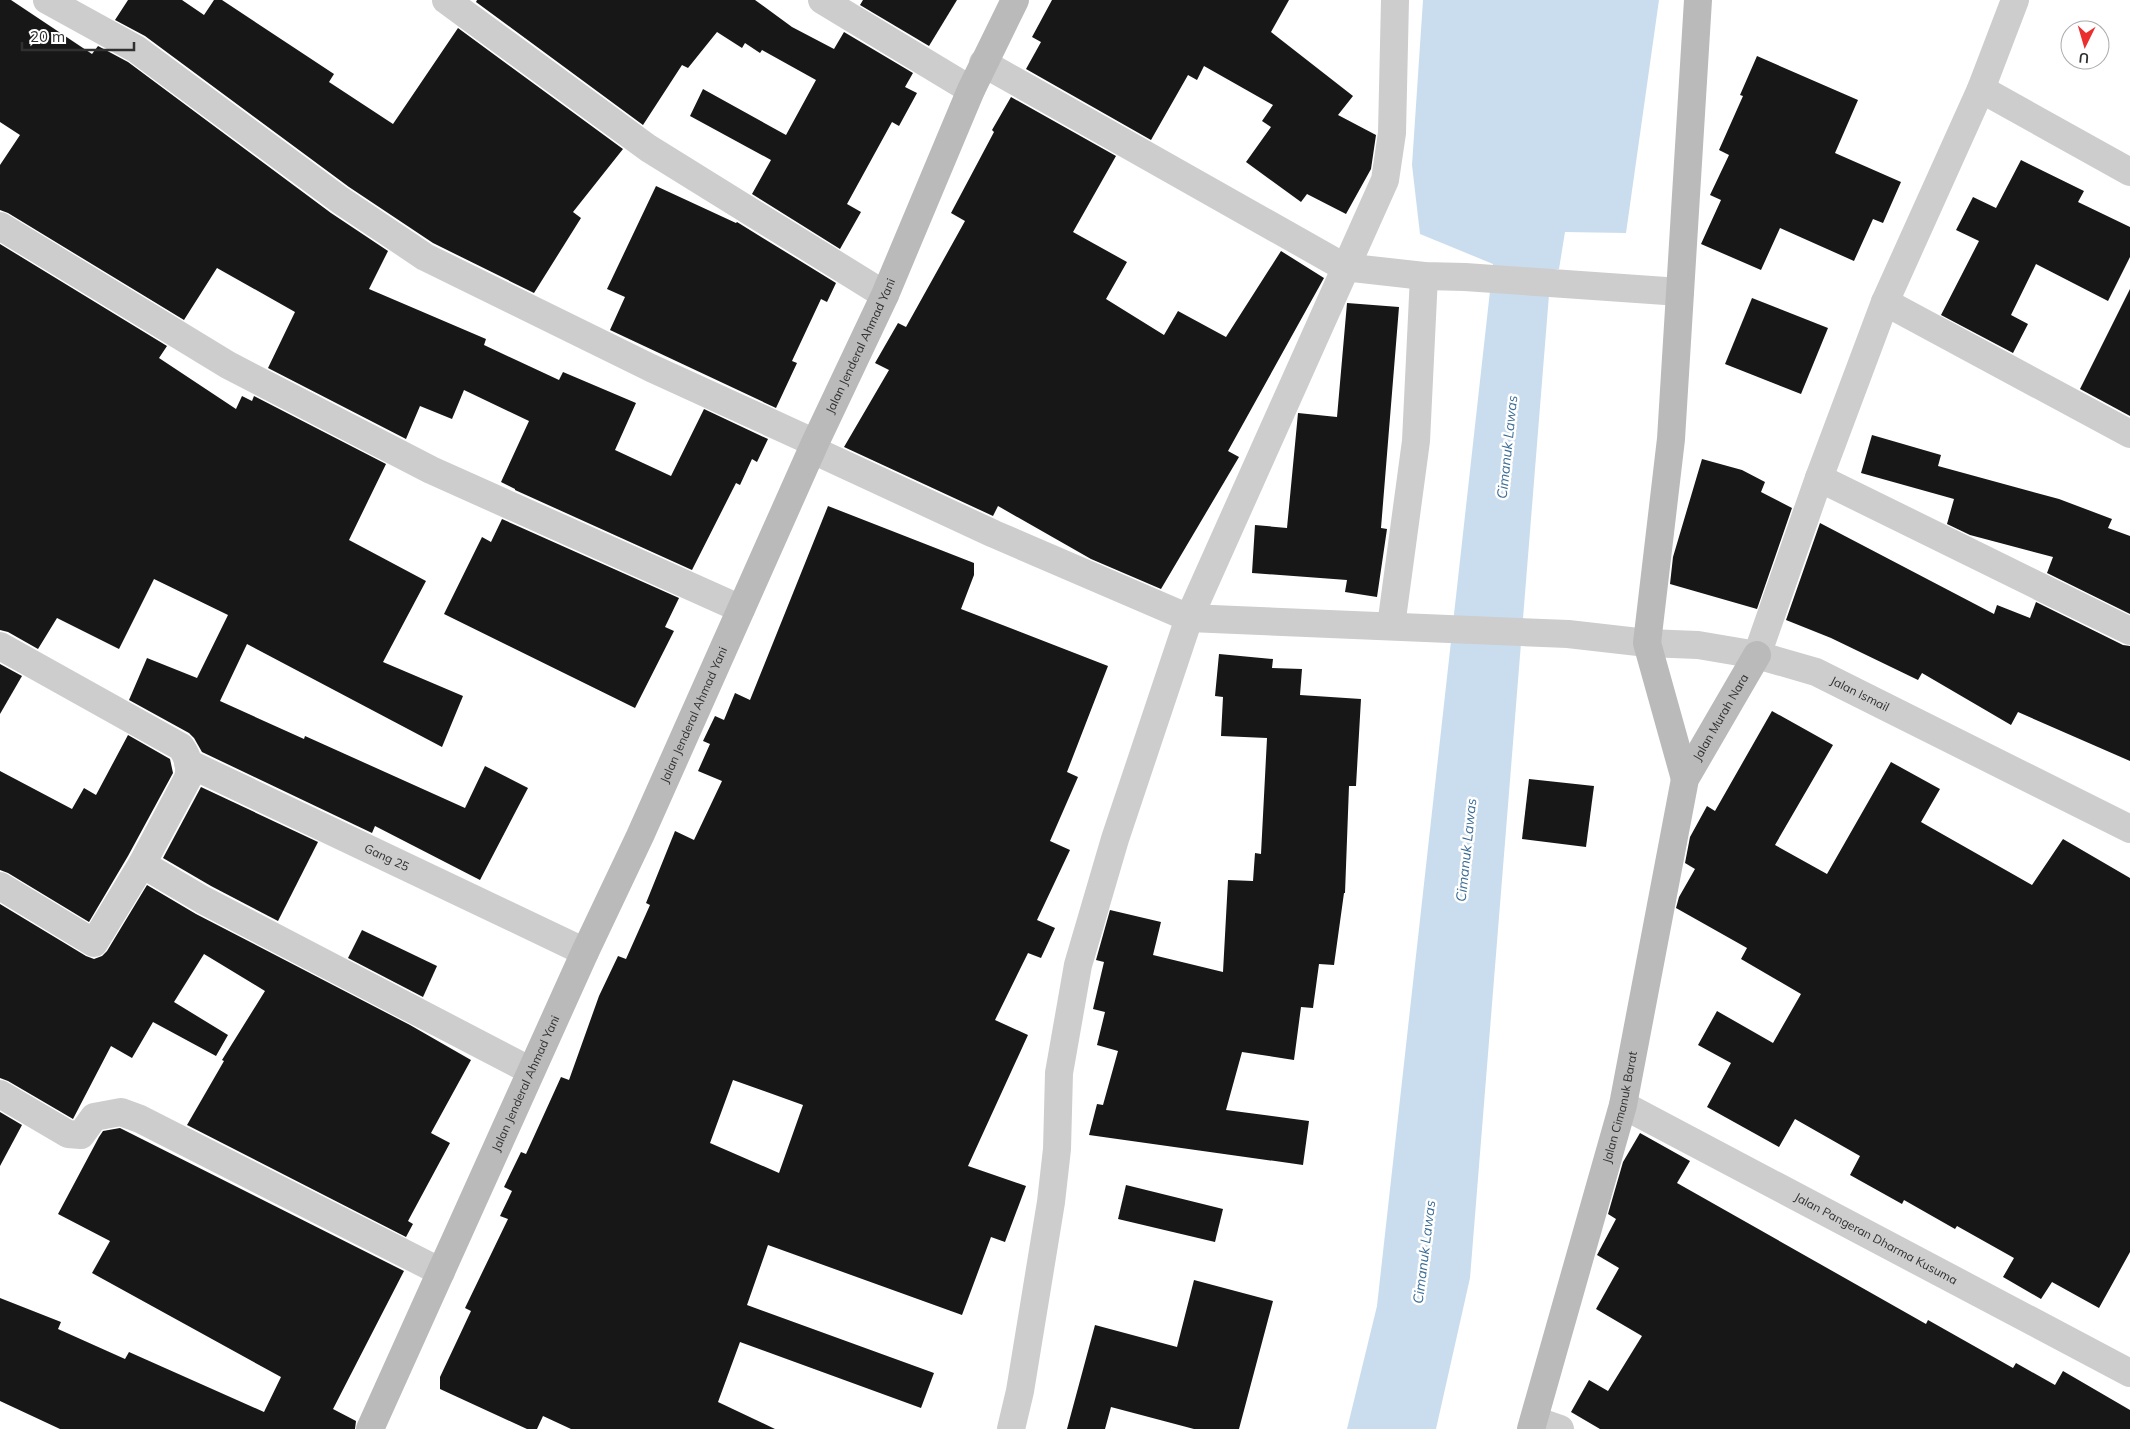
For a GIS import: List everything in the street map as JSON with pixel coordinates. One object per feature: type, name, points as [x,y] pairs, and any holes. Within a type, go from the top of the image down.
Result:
[{"type":"street","points":[[47,0],[136,49],[340,200],[425,257],[994,534],[1189,618]]},
{"type":"street","points":[[446,0],[648,148],[884,295]]},
{"type":"street","points":[[822,0],[971,90]]},
{"type":"street","name":"Jalan Jenderal Ahmad Yani","points":[[370,1429],[884,295],[983,63],[1015,0]]},
{"type":"street","points":[[1011,1429],[1020,1391],[1051,1202],[1057,1149],[1059,1073],[1078,965],[1115,839],[1189,618],[1344,267],[1385,180],[1392,133],[1395,0]]},
{"type":"street","points":[[1685,779],[1647,643],[1671,439],[1698,0]]},
{"type":"street","points":[[1757,655],[1819,478],[1885,302],[1981,89],[2015,0]]},
{"type":"street","points":[[983,63],[1344,267],[1424,276],[1465,277],[1680,292]]},
{"type":"street","points":[[1981,89],[2130,172]]},
{"type":"street","points":[[0,226],[228,365],[431,470],[741,609]]},
{"type":"street","points":[[1403,627],[1416,441],[1424,276]]},
{"type":"street","points":[[1885,302],[2130,434]]},
{"type":"street","points":[[1819,478],[2130,631]]},
{"type":"street","name":"Jalan Ismail","points":[[1189,618],[1568,634],[1647,643],[1698,645],[1757,655],[1816,672],[2130,829]]},
{"type":"street","points":[[0,646],[181,747],[190,770],[188,778],[142,864],[94,943],[0,886]]},
{"type":"street","name":"Jalan Murah Nara","points":[[1685,779],[1757,655]]},
{"type":"street","name":"Gang 25","points":[[188,763],[585,952]]},
{"type":"street","name":"Jalan Cimanuk Barat","points":[[1532,1425],[1623,1105],[1685,779]]},
{"type":"street","points":[[142,864],[203,900],[531,1071]]},
{"type":"street","points":[[0,1094],[68,1134],[81,1135],[94,1117],[121,1112],[140,1119],[441,1272]]},
{"type":"street","name":"Jalan Pangeran Dharma Kusuma","points":[[1623,1105],[2130,1373]]},
{"type":"street","points":[[1532,1425],[1560,1429]]},
{"type":"water","name":"Cimanuk Lawas","points":[[1423,0],[1659,0],[1626,233],[1565,232],[1559,269],[1551,270],[1470,1278],[1436,1429],[1347,1429],[1377,1306],[1493,264],[1420,234],[1412,165]]},
{"type":"building","points":[[0,0],[11,0],[92,54],[98,46],[128,62],[331,213],[388,251],[369,289],[486,339],[484,345],[559,380],[563,372],[636,403],[615,450],[671,476],[704,409],[768,439],[757,462],[752,459],[740,485],[736,483],[692,570],[501,482],[529,421],[464,390],[452,419],[420,406],[406,439],[268,368],[295,312],[217,268],[184,320],[8,213],[0,210],[0,165],[20,135],[0,122]]},
{"type":"building","points":[[128,0],[182,0],[204,15],[214,0],[222,0],[334,74],[329,82],[393,124],[458,28],[623,149],[573,212],[581,218],[534,293],[433,243],[349,187],[145,36],[115,20]]},
{"type":"building","points":[[477,0],[755,0],[792,27],[834,49],[844,32],[913,73],[905,87],[917,93],[899,126],[892,122],[847,204],[861,212],[840,249],[752,194],[771,160],[690,116],[703,89],[786,135],[816,80],[762,50],[760,53],[745,43],[742,48],[717,32],[688,68],[682,65],[643,125],[476,2]]},
{"type":"building","points":[[863,0],[957,0],[929,46],[860,5]]},
{"type":"building","points":[[1052,0],[1289,0],[1271,32],[1353,96],[1338,115],[1376,135],[1371,169],[1346,214],[1307,194],[1301,202],[1246,162],[1271,127],[1262,121],[1273,105],[1204,66],[1197,80],[1188,75],[1151,140],[1026,69],[1041,42],[1032,37]]},
{"type":"building","points":[[1757,56],[1858,100],[1835,153],[1901,182],[1883,223],[1873,219],[1854,261],[1780,228],[1761,270],[1701,244],[1721,200],[1710,195],[1729,155],[1719,150],[1743,96],[1740,95]]},
{"type":"building","points":[[1011,97],[1116,156],[1073,232],[1127,262],[1106,299],[1164,335],[1178,311],[1226,337],[1281,251],[1324,278],[1228,451],[1239,457],[1161,589],[1091,559],[998,506],[993,516],[844,447],[889,370],[875,363],[898,323],[906,327],[965,221],[951,213],[994,132],[992,130]]},
{"type":"building","points":[[2021,160],[2084,191],[2078,202],[2130,227],[2130,257],[2108,301],[2036,264],[2011,315],[2028,324],[2013,353],[1941,315],[1979,241],[1956,230],[1973,197],[1996,208]]},
{"type":"building","points":[[656,186],[737,222],[836,283],[827,302],[821,299],[792,361],[797,363],[776,408],[610,330],[625,297],[607,289]]},
{"type":"building","points":[[0,244],[167,346],[159,358],[236,409],[242,396],[252,401],[254,396],[386,464],[349,540],[426,581],[383,662],[463,696],[442,747],[247,644],[220,701],[304,739],[305,736],[465,808],[485,766],[528,788],[480,880],[375,826],[372,833],[202,752],[189,733],[129,700],[147,658],[197,678],[228,615],[154,579],[119,649],[57,618],[38,649],[8,632],[0,630]]},
{"type":"building","points":[[2130,289],[2130,416],[2080,389]]},
{"type":"building","points":[[1752,298],[1828,328],[1801,394],[1725,364]]},
{"type":"building","points":[[1347,303],[1399,307],[1381,528],[1387,529],[1377,597],[1345,592],[1347,580],[1252,573],[1255,525],[1287,528],[1298,413],[1337,417]]},
{"type":"building","points":[[1872,435],[1941,455],[1938,466],[2059,499],[2112,519],[2108,528],[2130,536],[2130,614],[2047,573],[2053,557],[1970,535],[1947,524],[1954,499],[1861,473]]},
{"type":"building","points":[[1702,459],[1742,470],[1765,482],[1761,492],[1792,508],[1757,609],[1670,584],[1673,557]]},
{"type":"building","points":[[828,506],[974,563],[974,575],[961,609],[1108,666],[1067,772],[1078,777],[1050,841],[1070,850],[1037,920],[1055,928],[1041,958],[1028,953],[995,1020],[1028,1035],[968,1166],[1026,1186],[1005,1242],[991,1237],[962,1315],[768,1245],[747,1305],[934,1373],[921,1408],[740,1342],[718,1402],[775,1429],[571,1429],[543,1416],[537,1429],[527,1429],[440,1389],[440,1377],[471,1311],[465,1308],[508,1219],[500,1216],[512,1191],[504,1187],[521,1152],[526,1154],[561,1077],[569,1080],[599,996],[618,956],[626,959],[650,905],[646,903],[675,831],[694,840],[722,781],[698,771],[710,744],[703,741],[715,716],[724,720],[735,693],[750,700]],"holes":[[[733,1080],[803,1105],[779,1173],[710,1143]]]},
{"type":"building","points":[[502,519],[679,598],[665,627],[674,631],[635,708],[444,614],[482,537],[491,542]]},
{"type":"building","points":[[1820,523],[1994,614],[1997,605],[2030,618],[2036,602],[2123,645],[2130,646],[2130,761],[2018,712],[2011,725],[1922,673],[1918,680],[1831,638],[1786,620]]},
{"type":"building","points":[[1219,654],[1273,659],[1272,668],[1302,669],[1300,695],[1361,699],[1356,786],[1349,786],[1345,893],[1334,965],[1319,964],[1313,1008],[1301,1007],[1294,1060],[1242,1052],[1226,1110],[1309,1121],[1303,1165],[1089,1135],[1097,1104],[1103,1105],[1118,1051],[1097,1045],[1105,1012],[1093,1009],[1104,962],[1096,960],[1110,910],[1161,922],[1153,955],[1223,972],[1228,880],[1253,881],[1255,853],[1261,854],[1267,738],[1221,736],[1223,697],[1215,696]]},
{"type":"building","points":[[0,664],[22,676],[0,714]]},
{"type":"building","points":[[1772,711],[1833,745],[1775,845],[1827,874],[1891,762],[1940,789],[1921,822],[2032,885],[2063,839],[2130,878],[2130,1252],[2099,1308],[2052,1282],[2041,1299],[2003,1277],[2014,1258],[1957,1226],[1955,1229],[1904,1200],[1902,1204],[1850,1175],[1860,1156],[1795,1119],[1779,1147],[1707,1107],[1731,1063],[1698,1045],[1717,1011],[1773,1043],[1801,994],[1741,959],[1747,948],[1676,908],[1679,897],[1695,869],[1685,863],[1690,837],[1707,806],[1715,811]]},
{"type":"building","points":[[128,735],[170,759],[173,773],[128,856],[89,922],[0,870],[0,771],[72,809],[84,788],[96,795]]},
{"type":"building","points":[[1529,779],[1594,786],[1586,847],[1522,839]]},
{"type":"building","points":[[201,787],[318,842],[278,921],[163,858]]},
{"type":"building","points":[[147,885],[196,914],[410,1025],[471,1060],[431,1133],[450,1143],[408,1221],[413,1224],[406,1237],[187,1125],[224,1061],[222,1060],[265,991],[204,954],[174,1002],[228,1035],[216,1056],[153,1022],[132,1058],[111,1046],[73,1119],[0,1078],[0,904],[94,959],[102,956],[107,951]]},
{"type":"building","points":[[362,930],[437,966],[423,997],[348,958]]},
{"type":"building","points":[[0,1112],[22,1125],[0,1166]]},
{"type":"building","points":[[120,1128],[404,1271],[333,1409],[356,1421],[355,1429],[60,1429],[0,1401],[0,1298],[61,1322],[58,1329],[125,1359],[129,1352],[264,1412],[281,1377],[92,1273],[110,1241],[58,1214],[103,1131]]},
{"type":"building","points":[[1640,1133],[1690,1161],[1677,1183],[1926,1324],[1928,1320],[2013,1368],[2016,1363],[2055,1385],[2063,1371],[2130,1410],[2130,1429],[1600,1429],[1571,1412],[1589,1380],[1608,1391],[1642,1336],[1596,1309],[1619,1268],[1597,1255],[1616,1219],[1608,1214],[1623,1162]]},
{"type":"building","points":[[1126,1185],[1223,1209],[1215,1242],[1118,1219]]},
{"type":"building","points":[[1194,1280],[1273,1301],[1239,1429],[1194,1429],[1111,1407],[1105,1429],[1067,1429],[1095,1325],[1177,1347]]}]
